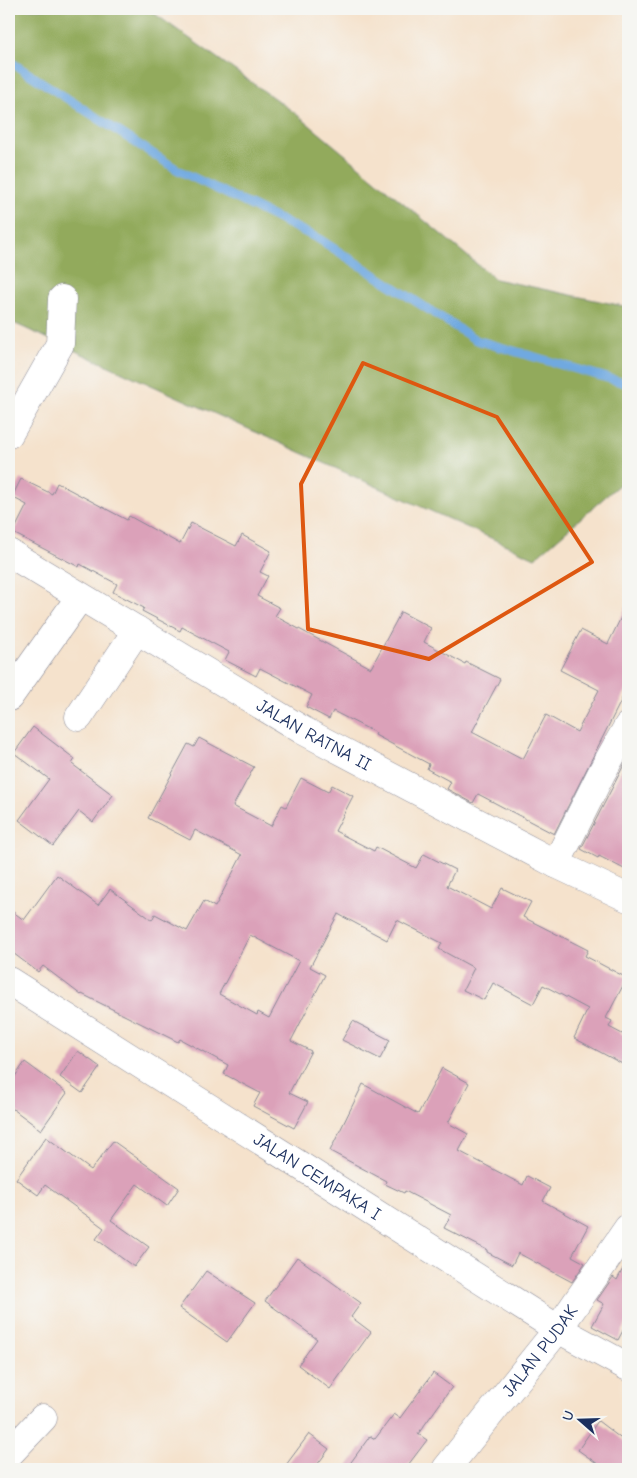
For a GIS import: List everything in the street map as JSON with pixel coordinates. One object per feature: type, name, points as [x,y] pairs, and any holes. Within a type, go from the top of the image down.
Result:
[{"type":"street","points":[[9,434],[60,344],[62,299]]},
{"type":"street","name":"JALAN RATNA II","points":[[9,553],[304,731],[556,864],[628,898]]},
{"type":"street","points":[[9,697],[80,597]]},
{"type":"street","points":[[79,717],[137,630]]},
{"type":"street","points":[[556,864],[602,772],[628,726]]},
{"type":"street","name":"JALAN CEMPAKA I","points":[[9,981],[558,1329],[628,1367]]},
{"type":"street","name":"JALAN PUDAK","points":[[446,1469],[558,1329],[628,1228]]},
{"type":"street","points":[[9,1454],[43,1418]]},
{"type":"highlighted area","points":[[363,363],[497,417],[592,562],[429,659],[308,629],[301,484]]},
{"type":"green space","points":[[9,9],[148,9],[295,113],[495,279],[628,307],[628,477],[535,558],[9,321]]},
{"type":"building","points":[[21,479],[52,494],[57,483],[127,520],[129,516],[180,544],[191,523],[236,546],[242,535],[271,551],[260,572],[268,576],[257,596],[280,608],[275,616],[371,668],[401,612],[431,628],[424,642],[465,664],[466,662],[500,679],[472,732],[523,759],[546,715],[577,732],[599,690],[560,670],[581,630],[608,644],[628,603],[628,687],[554,834],[478,794],[473,803],[447,789],[451,782],[427,769],[429,764],[375,735],[376,733],[333,711],[329,719],[306,707],[312,695],[260,668],[256,676],[225,660],[229,652],[182,627],[180,631],[142,611],[144,608],[113,592],[117,584],[80,564],[79,567],[13,533],[27,505],[12,497]]},
{"type":"building","points":[[33,727],[75,759],[72,764],[113,795],[93,822],[79,811],[53,846],[19,820],[49,779],[14,753]]},
{"type":"building","points":[[199,738],[254,767],[233,806],[271,826],[282,805],[286,807],[301,778],[328,792],[332,785],[353,796],[335,831],[374,851],[376,847],[416,868],[424,854],[455,870],[447,886],[491,909],[502,888],[531,902],[523,917],[588,950],[585,956],[627,978],[606,1018],[612,1021],[609,1027],[628,1037],[628,1067],[574,1038],[588,1009],[543,985],[533,1004],[493,983],[484,1000],[463,990],[474,968],[439,949],[442,943],[397,920],[387,940],[338,914],[310,967],[325,975],[291,1041],[311,1051],[289,1093],[308,1102],[294,1128],[253,1106],[260,1093],[224,1074],[228,1065],[180,1039],[178,1042],[81,995],[43,966],[38,972],[9,950],[9,909],[24,920],[57,875],[98,905],[110,889],[152,920],[155,914],[187,931],[204,901],[215,907],[242,855],[195,830],[190,840],[148,818],[188,744],[194,747]],"holes":[[[250,935],[299,961],[269,1018],[258,1012],[257,1015],[219,994]]]},
{"type":"building","points":[[628,757],[628,871],[581,849]]},
{"type":"building","points":[[353,1021],[390,1040],[380,1059],[342,1040]]},
{"type":"building","points":[[78,1051],[100,1067],[82,1093],[60,1077]]},
{"type":"building","points":[[25,1062],[67,1093],[41,1130],[9,1106],[9,1085]]},
{"type":"building","points":[[442,1068],[469,1083],[448,1123],[468,1134],[459,1151],[523,1185],[527,1176],[550,1188],[543,1201],[588,1226],[572,1256],[585,1263],[572,1282],[518,1253],[512,1265],[487,1252],[487,1250],[444,1228],[451,1215],[405,1191],[404,1193],[385,1184],[386,1181],[330,1151],[363,1084],[418,1114]]},
{"type":"building","points":[[46,1137],[91,1170],[113,1141],[179,1188],[167,1206],[137,1184],[111,1220],[149,1247],[134,1267],[96,1239],[104,1228],[45,1185],[38,1195],[16,1179]]},
{"type":"building","points":[[297,1257],[361,1303],[351,1317],[371,1332],[330,1389],[298,1365],[317,1339],[265,1301]]},
{"type":"building","points":[[628,1259],[628,1321],[618,1340],[592,1326],[604,1304],[597,1300],[613,1277],[617,1280]]},
{"type":"building","points":[[206,1271],[255,1303],[227,1342],[179,1308]]},
{"type":"building","points":[[433,1373],[452,1387],[418,1434],[427,1440],[405,1469],[346,1469],[370,1436],[375,1439],[394,1414],[400,1418]]},
{"type":"building","points":[[598,1421],[628,1444],[628,1469],[605,1469],[578,1450]]},
{"type":"building","points":[[309,1434],[329,1449],[314,1469],[283,1469]]},
{"type":"waterway","points":[[9,61],[178,170],[319,239],[476,340],[628,384]]}]
